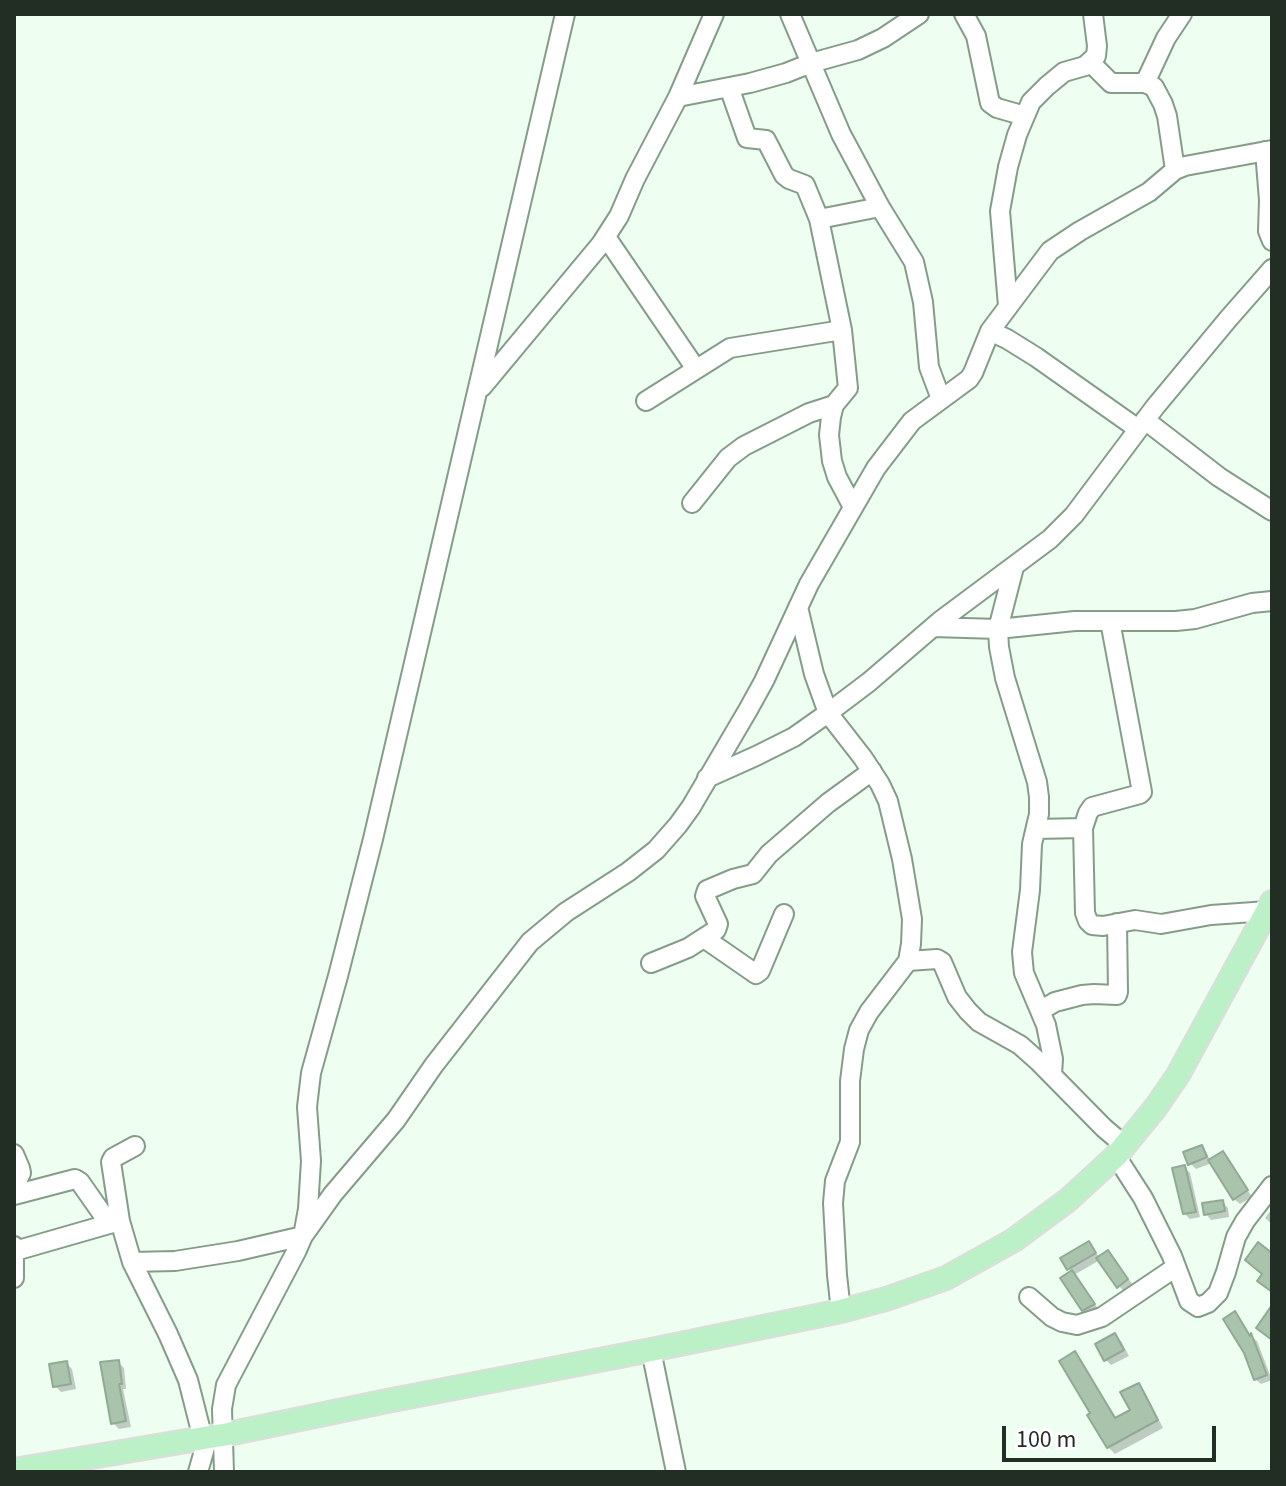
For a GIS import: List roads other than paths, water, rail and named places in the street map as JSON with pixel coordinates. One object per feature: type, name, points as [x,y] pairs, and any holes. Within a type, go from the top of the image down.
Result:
[{"type":"main road","points":[[14,1470],[211,1437],[841,1311],[946,1278],[1014,1240],[1068,1200],[1120,1151],[1178,1075],[1270,906]]},
{"type":"street","points":[[303,1236],[311,1161],[307,1107],[311,1073],[373,839],[565,14]]},
{"type":"street","points":[[478,392],[606,237],[678,97],[714,14]]},
{"type":"street","points":[[790,14],[841,134],[914,262],[923,302],[929,367],[941,399]]},
{"type":"street","points":[[678,97],[786,73],[870,45],[919,14]]},
{"type":"street","points":[[964,14],[976,36],[990,103],[1025,116]]},
{"type":"street","points":[[1008,306],[1000,211],[1014,146],[1031,102],[1055,79],[1068,70],[1091,63],[1096,56],[1093,14]]},
{"type":"street","points":[[1145,83],[1166,38],[1182,14]]},
{"type":"street","points":[[1091,63],[1111,83],[1145,83],[1154,87],[1163,104],[1175,170]]},
{"type":"street","points":[[729,87],[747,138],[766,140],[784,175],[805,185],[819,219],[842,330],[848,388],[834,405],[831,417],[829,435],[832,461],[853,507]]},
{"type":"street","points":[[198,1472],[222,1409],[226,1385],[303,1236],[333,1194],[396,1120],[434,1065],[530,942],[566,912],[656,850],[691,807],[764,681],[824,556],[876,468],[912,421],[969,379],[990,331],[1050,251],[1149,192],[1175,170],[1269,150],[1268,231],[1272,241]]},
{"type":"street","points":[[819,219],[880,207]]},
{"type":"street","points":[[606,237],[696,369]]},
{"type":"street","points":[[707,778],[794,737],[869,682],[933,627],[1063,527],[1229,318],[1272,270]]},
{"type":"street","points":[[646,401],[730,348],[842,330]]},
{"type":"street","points":[[990,331],[1036,357],[1272,511]]},
{"type":"street","points":[[692,503],[728,458],[744,446],[809,413],[834,405]]},
{"type":"street","points":[[1014,567],[998,629],[999,647],[1005,678],[1037,782],[1039,814],[1033,835],[1022,952],[1024,973],[1050,1043],[1052,1074]]},
{"type":"street","points":[[933,627],[998,629],[1075,621],[1176,621],[1272,601]]},
{"type":"street","points":[[798,607],[814,674],[828,713],[872,771],[888,801],[912,919],[908,961],[869,1012],[859,1030],[854,1049],[850,1081],[850,1142],[835,1181],[833,1203],[841,1311]]},
{"type":"street","points":[[1110,621],[1142,792],[1092,807],[1088,813],[1083,828],[1085,913],[1088,921],[1092,925],[1103,926],[1135,920],[1161,924],[1270,906]]},
{"type":"street","points":[[651,963],[688,948],[716,930],[718,924],[705,896],[707,890],[753,874],[769,854],[828,803],[872,771]]},
{"type":"street","points":[[1036,829],[1083,828]]},
{"type":"street","points":[[704,938],[756,974],[784,914]]},
{"type":"street","points":[[1040,1011],[1055,1002],[1082,995],[1117,995],[1117,923]]},
{"type":"street","points":[[908,961],[937,959],[942,962],[957,997],[968,1011],[979,1022],[1020,1045],[1104,1128],[1120,1151],[1189,1301],[1198,1307],[1208,1303],[1218,1293],[1236,1237],[1272,1186]]},
{"type":"street","points":[[114,1222],[119,1206],[111,1162],[135,1146]]},
{"type":"street","points":[[14,1154],[21,1173],[14,1188]]},
{"type":"street","points":[[14,1195],[75,1179],[101,1212],[114,1222],[184,1369],[224,1472]]},
{"type":"street","points":[[14,1278],[14,1248],[43,1244],[114,1222]]},
{"type":"street","points":[[132,1262],[175,1261],[303,1236]]},
{"type":"street","points":[[1029,1297],[1052,1317],[1077,1325],[1102,1317],[1176,1267]]},
{"type":"street","points":[[651,1350],[676,1472]]}]
